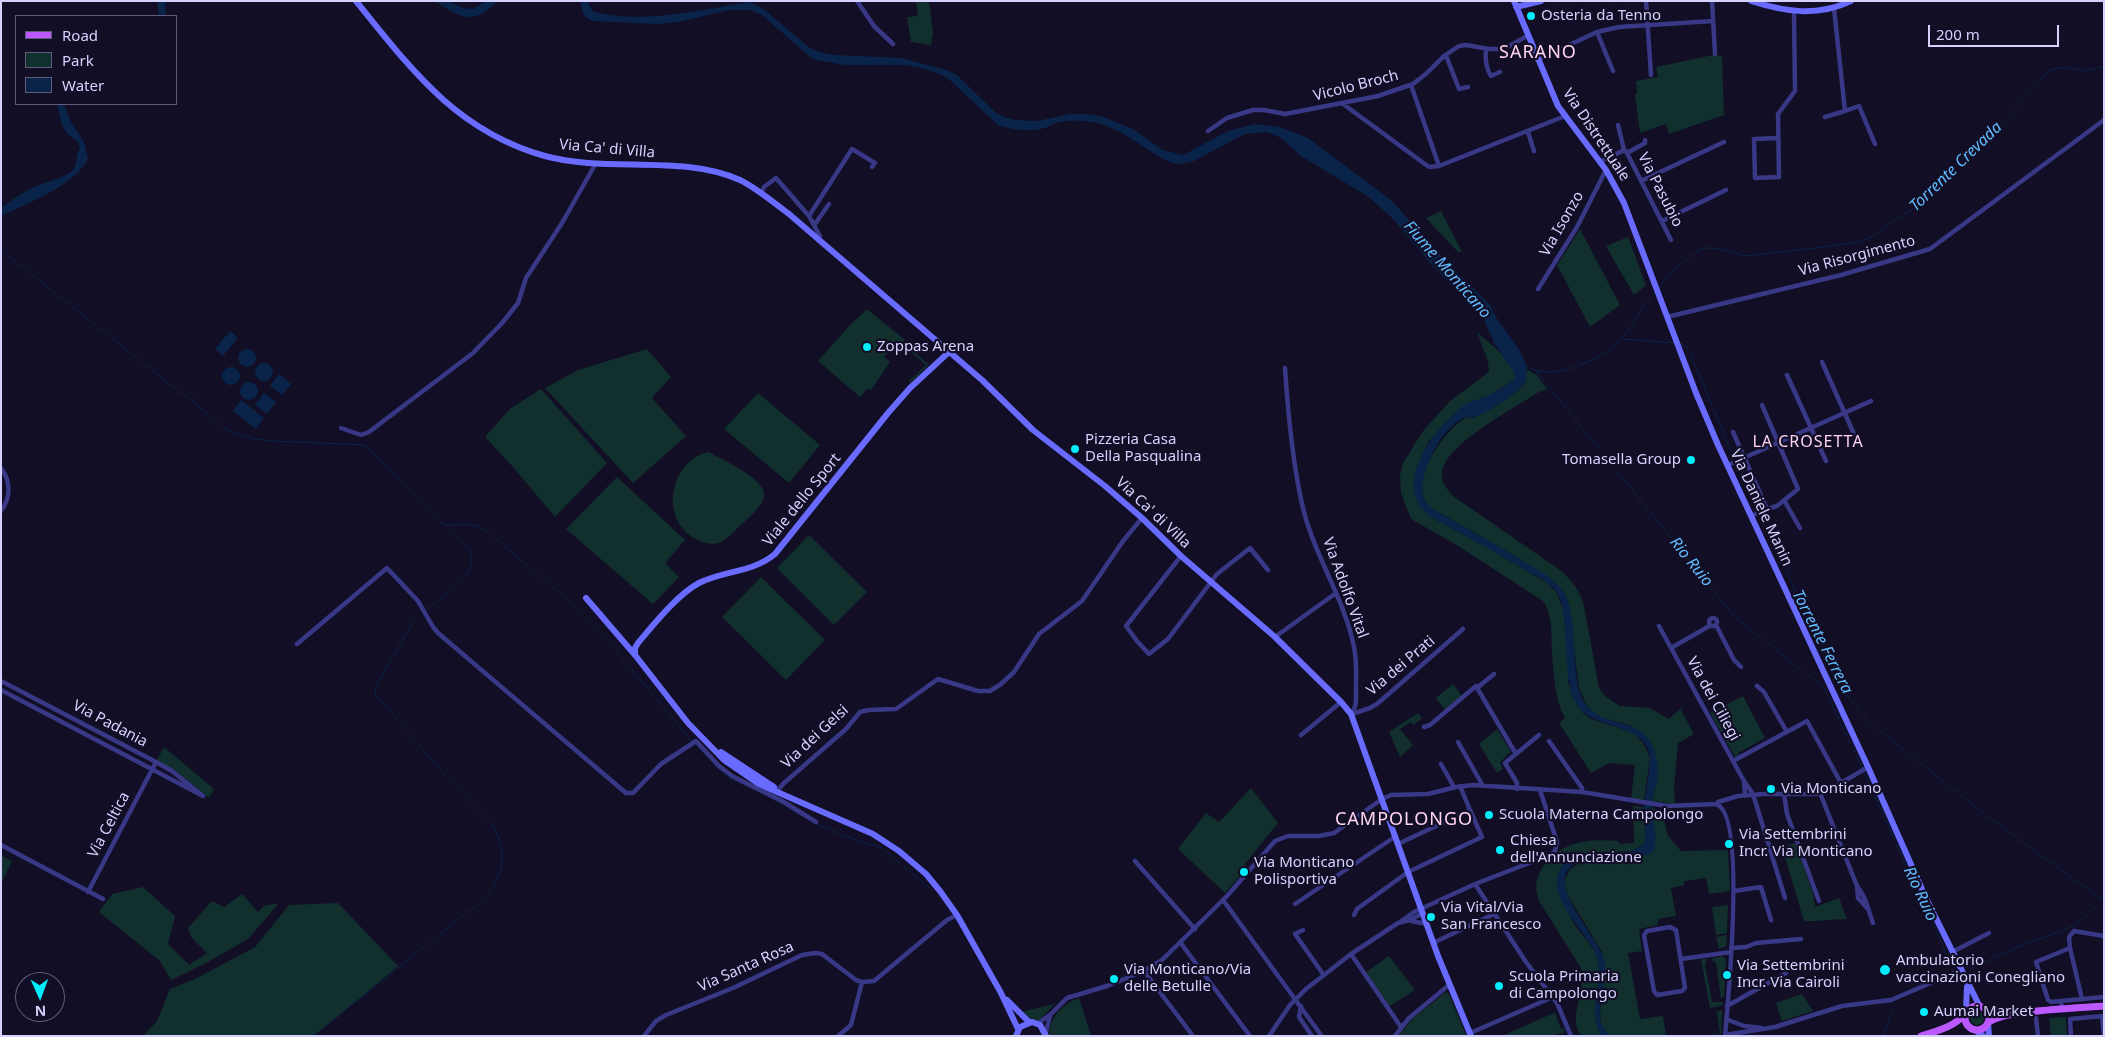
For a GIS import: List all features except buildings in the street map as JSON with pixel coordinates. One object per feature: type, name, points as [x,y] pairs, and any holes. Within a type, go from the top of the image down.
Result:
[{"type":"main road","points":[[1921,1036],[1945,1028],[1959,1020],[1971,1007],[1982,1007],[1998,1013],[2011,1014],[2104,1006]]},
{"type":"main road","points":[[1982,1007],[1989,1016],[1988,1023]]},
{"type":"main road","points":[[1966,1012],[1965,1020],[1971,1028]]},
{"type":"main road","points":[[1945,1028],[1982,1029],[1995,1018],[2011,1014]]},
{"type":"street","name":"Via Ca' di Villa","points":[[356,1],[418,77],[464,118],[493,136],[554,158],[596,163],[707,170],[741,181],[761,193],[790,214],[949,352],[1000,397],[1033,430],[1105,486],[1142,518],[1181,556],[1275,637],[1342,702],[1351,714]]},
{"type":"street","points":[[857,1],[874,26],[893,44]]},
{"type":"street","points":[[1515,4],[1541,1]]},
{"type":"street","points":[[1646,1],[1651,75]]},
{"type":"street","points":[[1712,1],[1715,54]]},
{"type":"street","points":[[1751,1],[1794,12],[1813,12],[1834,8],[1851,1]]},
{"type":"street","name":"Via Distrettuale","points":[[1515,4],[1538,60],[1565,116],[1606,170],[1624,203],[1654,284]]},
{"type":"street","points":[[1834,8],[1845,111]]},
{"type":"street","points":[[1778,138],[1754,139],[1755,178],[1779,177],[1778,114],[1795,91],[1794,12]]},
{"type":"street","points":[[1538,60],[1597,32],[1619,27],[1713,21]]},
{"type":"street","points":[[1597,32],[1613,71]]},
{"type":"street","name":"Vicolo Broch","points":[[1208,131],[1227,118],[1253,110],[1285,114],[1378,96],[1411,85],[1427,74],[1444,56],[1463,45],[1486,49],[1507,48],[1528,36]]},
{"type":"street","points":[[1486,49],[1485,55],[1491,76],[1500,72]]},
{"type":"street","points":[[1444,56],[1447,58],[1459,89],[1468,87]]},
{"type":"street","points":[[1411,85],[1439,166]]},
{"type":"street","points":[[1343,104],[1429,167],[1439,166],[1565,116]]},
{"type":"street","points":[[1825,117],[1859,106],[1875,144]]},
{"type":"street","name":"Via Risorgimento","points":[[1668,317],[1841,275],[1930,249],[2104,120]]},
{"type":"street","points":[[1618,125],[1626,152],[1645,143],[1645,140]]},
{"type":"street","points":[[1528,132],[1534,151]]},
{"type":"street","points":[[1641,181],[1724,142]]},
{"type":"street","points":[[809,216],[852,149],[873,165],[880,167]]},
{"type":"street","name":"Via Pasubio","points":[[1600,162],[1626,152],[1671,240]]},
{"type":"street","points":[[341,428],[354,434],[365,434],[485,342],[516,306],[526,278],[562,223],[596,163]]},
{"type":"street","name":"Via Isonzo","points":[[1538,289],[1576,227],[1606,170]]},
{"type":"street","points":[[761,193],[764,187],[776,178],[815,224],[820,236],[818,240]]},
{"type":"street","points":[[1662,221],[1726,190]]},
{"type":"street","points":[[815,224],[829,204]]},
{"type":"street","name":"Via Daniele Manin","points":[[1654,284],[1696,394],[1753,515],[1864,770],[1967,984],[1982,1007]]},
{"type":"street","name":"Viale dello Sport","points":[[635,655],[635,648],[642,638],[689,590],[710,579],[756,567],[775,554],[888,413],[910,388],[949,352]]},
{"type":"street","points":[[1822,362],[1858,443]]},
{"type":"street","name":"Via Adolfo Vital","points":[[1285,368],[1288,418],[1302,507],[1347,621],[1356,658],[1355,708],[1351,714]]},
{"type":"street","points":[[1787,375],[1826,461]]},
{"type":"street","points":[[1729,464],[1871,401]]},
{"type":"street","points":[[1753,515],[1777,506],[1798,489],[1762,405]]},
{"type":"street","points":[[1733,432],[1766,509]]},
{"type":"street","points":[[1,468],[7,478],[8,493],[7,500],[1,511]]},
{"type":"street","points":[[1784,500],[1800,528]]},
{"type":"street","name":"Via dei Gelsi","points":[[777,791],[846,729],[860,712],[899,708],[938,679],[978,691],[990,691],[1001,684],[1014,672],[1038,634],[1082,601],[1093,588],[1123,541],[1142,518]]},
{"type":"street","points":[[1181,556],[1126,626],[1136,641],[1149,654],[1168,639],[1218,574],[1250,548],[1268,570]]},
{"type":"street","points":[[297,644],[387,568],[418,601],[438,633],[626,793],[633,793],[661,764],[693,742],[701,745],[719,766],[732,776],[784,802],[816,822]]},
{"type":"street","points":[[1275,637],[1336,593]]},
{"type":"street","points":[[586,598],[635,655],[688,723],[738,767],[777,791],[862,828],[899,851],[932,881],[957,915],[1001,993],[1017,1033]]},
{"type":"street","name":"Via dei Ciliegi","points":[[1672,648],[1713,625],[1734,660],[1741,667]]},
{"type":"street","name":"Via dei Ciliegi","points":[[1659,626],[1733,762],[1753,794],[1784,898]]},
{"type":"street","name":"Via dei Prati","points":[[1351,714],[1377,704],[1463,630]]},
{"type":"street","points":[[1424,727],[1430,725],[1476,686],[1477,688],[1494,674]]},
{"type":"street","name":"Via Padania","points":[[1,681],[156,762],[152,770],[1,690]]},
{"type":"street","points":[[1758,686],[1764,692],[1787,732]]},
{"type":"street","points":[[1477,688],[1516,754]]},
{"type":"street","points":[[1301,735],[1342,702]]},
{"type":"street","points":[[1351,714],[1433,943],[1470,1034],[1553,997]]},
{"type":"street","points":[[67,725],[71,718]]},
{"type":"street","name":"Via dei Ciliegi","points":[[1733,762],[1807,721],[1840,783]]},
{"type":"street","points":[[1517,789],[1505,763],[1539,734]]},
{"type":"street","points":[[1549,741],[1582,788],[1582,792]]},
{"type":"street","points":[[1458,742],[1483,786]]},
{"type":"street","points":[[152,770],[204,797],[172,771],[156,762]]},
{"type":"street","points":[[1441,764],[1454,788]]},
{"type":"street","points":[[732,776],[738,767]]},
{"type":"street","name":"Via Celtica","points":[[88,892],[152,770]]},
{"type":"street","points":[[1037,1024],[1051,1014],[1067,998],[1107,986],[1144,971],[1162,960],[1223,900],[1275,841],[1288,836],[1319,836],[1334,833],[1382,799],[1395,794],[1428,794],[1460,786],[1483,786],[1582,792],[1633,802],[1688,807],[1721,804],[1731,798],[1753,794],[1810,795],[1820,793],[1864,770]]},
{"type":"street","name":"Via dei Ciliegi","points":[[1744,781],[1745,795]]},
{"type":"street","points":[[1354,915],[1357,909],[1408,872],[1482,837],[1460,786]]},
{"type":"street","points":[[1268,1036],[1295,998],[1323,974],[1400,922],[1475,884],[1553,853],[1558,847],[1540,790]]},
{"type":"street","points":[[1820,793],[1857,886],[1865,896],[1873,923]]},
{"type":"street","points":[[1784,794],[1787,814],[1819,900]]},
{"type":"street","points":[[1721,804],[1732,849],[1734,891],[1725,1035],[1767,1029],[1842,1006],[1891,1000],[1961,970]]},
{"type":"street","points":[[1398,844],[1470,810]]},
{"type":"street","points":[[1295,904],[1396,836]]},
{"type":"street","points":[[1,845],[102,899]]},
{"type":"street","points":[[1134,861],[1195,929]]},
{"type":"street","points":[[1475,884],[1526,962],[1553,997],[1571,1035],[1564,1036]]},
{"type":"street","points":[[1734,891],[1761,887],[1771,920]]},
{"type":"street","points":[[1223,900],[1295,998],[1320,1036]]},
{"type":"street","points":[[1410,920],[1422,911]]},
{"type":"street","points":[[1433,943],[1494,914]]},
{"type":"street","points":[[838,1036],[851,1025],[862,982],[874,981],[880,977],[947,920],[957,915]]},
{"type":"street","points":[[1400,922],[1410,920],[1427,924]]},
{"type":"street","points":[[1670,926],[1674,928],[1681,959],[1685,988],[1682,991],[1659,995],[1654,993],[1644,938],[1645,932],[1670,926]]},
{"type":"street","points":[[1303,930],[1295,934],[1323,974]]},
{"type":"street","points":[[2082,999],[2070,948],[2070,935],[2074,931],[2104,936]]},
{"type":"street","points":[[1952,952],[1989,933]]},
{"type":"street","points":[[1681,959],[1731,950],[1756,943],[1801,939]]},
{"type":"street","points":[[1180,942],[1250,1036]]},
{"type":"street","points":[[2070,948],[2036,962],[2048,1000],[2051,1002],[2104,997]]},
{"type":"street","name":"Via Santa Rosa","points":[[644,1036],[656,1021],[666,1015],[733,988],[802,955],[815,952],[822,954],[856,980],[862,982]]},
{"type":"street","points":[[1351,954],[1401,1027]]},
{"type":"street","points":[[1144,971],[1193,1036]]},
{"type":"street","points":[[1727,1006],[1786,974]]},
{"type":"street","name":"Via Daniele Manin","points":[[1966,1012],[1967,984]]},
{"type":"street","points":[[1395,1036],[1415,1012],[1449,985]]},
{"type":"street","points":[[1001,993],[1022,1016],[1029,1022],[1037,1024],[1046,1034]]},
{"type":"street","points":[[2061,1001],[2062,1010]]},
{"type":"street","points":[[1300,1006],[1299,1017],[1312,1036]]},
{"type":"street","points":[[2083,1008],[2084,1018]]},
{"type":"street","points":[[1011,1014],[1016,1013],[1022,1016]]},
{"type":"street","points":[[1046,1034],[1051,1014]]},
{"type":"street","points":[[2071,1036],[2070,1019],[2103,1016],[2104,1036]]},
{"type":"street","points":[[2036,1018],[2038,1036]]},
{"type":"street","points":[[1726,1019],[1744,1026],[1767,1029]]},
{"type":"street","points":[[1017,1033],[1023,1025],[1029,1022]]},
{"type":"street","points":[[1988,1023],[1989,1036]]},
{"type":"street","points":[[1971,1028],[1983,1036]]},
{"type":"green space","points":[[916,1],[929,1],[933,33],[931,45],[911,42],[907,17],[918,16]]},
{"type":"green space","points":[[1713,55],[1722,56],[1724,115],[1669,134],[1666,124],[1640,133],[1635,95],[1637,93],[1636,81],[1658,77],[1656,67]]},
{"type":"green space","points":[[1441,211],[1462,252],[1458,252],[1426,218]]},
{"type":"green space","points":[[1580,229],[1620,305],[1590,327],[1557,265]]},
{"type":"green space","points":[[1628,237],[1646,285],[1634,295],[1606,246]]},
{"type":"green space","points":[[867,309],[905,340],[900,347],[898,346],[894,350],[892,348],[884,357],[890,362],[871,390],[867,389],[860,397],[818,361]]},
{"type":"green space","points":[[1477,332],[1507,360],[1515,379],[1490,395],[1466,404],[1429,441],[1417,468],[1414,481],[1431,517],[1547,583],[1557,593],[1563,609],[1569,666],[1568,681],[1573,698],[1583,713],[1591,719],[1635,734],[1644,744],[1650,758],[1644,800],[1631,799],[1635,765],[1609,763],[1591,773],[1559,723],[1565,718],[1555,685],[1550,618],[1543,601],[1455,544],[1411,519],[1401,493],[1400,475],[1403,463],[1423,431],[1450,401],[1489,372],[1488,361]]},
{"type":"green space","points":[[647,349],[671,377],[652,398],[686,436],[633,483],[545,388],[578,370]]},
{"type":"green space","points":[[907,349],[912,350],[928,364],[911,382],[908,382],[926,365],[910,351],[907,353],[905,351]]},
{"type":"green space","points":[[1527,370],[1537,375],[1547,389],[1537,393],[1484,426],[1458,447],[1443,468],[1443,480],[1453,496],[1560,570],[1575,586],[1584,606],[1599,688],[1605,696],[1620,706],[1650,708],[1669,719],[1685,705],[1681,710],[1694,734],[1678,743],[1674,788],[1675,804],[1652,801],[1658,776],[1656,758],[1643,733],[1629,725],[1596,716],[1586,704],[1579,688],[1568,601],[1562,589],[1519,558],[1431,508],[1424,498],[1422,486],[1430,459],[1447,434],[1466,417],[1473,418],[1512,395],[1523,386]]},
{"type":"green space","points":[[541,389],[607,463],[555,517],[485,437],[511,408]]},
{"type":"green space","points":[[758,393],[820,445],[789,483],[724,429]]},
{"type":"green space","points":[[708,452],[752,477],[764,490],[763,501],[757,509],[722,542],[714,544],[700,541],[686,531],[677,520],[673,507],[673,493],[677,479],[684,467],[694,458]]},
{"type":"green space","points":[[617,477],[685,540],[665,563],[679,577],[653,604],[566,529]]},
{"type":"green space","points":[[809,535],[867,592],[834,625],[777,568]]},
{"type":"green space","points":[[761,577],[825,640],[786,680],[722,617]]},
{"type":"green space","points":[[1453,684],[1462,696],[1445,710],[1436,698]]},
{"type":"green space","points":[[1743,696],[1765,738],[1738,753],[1739,755],[1735,757],[1710,713]]},
{"type":"green space","points":[[1418,713],[1422,718],[1414,725],[1411,722],[1400,729],[1413,745],[1400,757],[1389,732]]},
{"type":"green space","points":[[1497,729],[1511,752],[1500,762],[1503,769],[1497,773],[1479,744]]},
{"type":"green space","points":[[164,747],[214,789],[209,798],[176,771],[156,762]]},
{"type":"green space","points":[[1251,788],[1278,823],[1244,865],[1247,868],[1225,893],[1178,849],[1206,813],[1219,822]]},
{"type":"green space","points":[[1633,806],[1643,807],[1646,838],[1644,844],[1632,851],[1580,854],[1559,871],[1558,875],[1557,882],[1562,898],[1575,925],[1595,953],[1599,967],[1595,1017],[1597,1027],[1602,1036],[1581,1036],[1577,1029],[1576,1012],[1582,985],[1581,968],[1539,901],[1536,889],[1537,881],[1541,870],[1556,853],[1574,844],[1596,840],[1618,841],[1620,844],[1634,843]]},
{"type":"green space","points":[[1652,808],[1662,810],[1661,820],[1664,821],[1668,836],[1681,851],[1728,850],[1730,891],[1709,894],[1706,878],[1684,881],[1684,885],[1671,888],[1676,916],[1658,919],[1658,925],[1639,929],[1642,951],[1628,953],[1640,1019],[1663,1016],[1666,1036],[1609,1036],[1601,1024],[1600,1012],[1605,970],[1602,952],[1568,896],[1564,882],[1570,869],[1583,861],[1628,860],[1655,845]]},
{"type":"green space","points":[[1795,843],[1813,893],[1815,907],[1839,898],[1847,919],[1804,921],[1782,847]]},
{"type":"green space","points":[[1,855],[12,861],[1,884]]},
{"type":"green space","points":[[143,887],[175,916],[168,944],[189,965],[207,953],[191,937],[188,928],[212,901],[224,907],[242,894],[258,912],[264,906],[279,903],[248,939],[208,962],[171,980],[160,961],[99,912],[112,894]]},
{"type":"green space","points":[[338,903],[398,966],[314,1036],[143,1036],[157,1021],[170,989],[195,979],[255,947],[289,905]]},
{"type":"green space","points":[[1728,905],[1727,933],[1716,935],[1712,907]]},
{"type":"green space","points":[[1727,935],[1726,946],[1719,949],[1716,937]]},
{"type":"green space","points":[[1389,956],[1415,990],[1388,1007],[1366,972]]},
{"type":"green space","points":[[1722,956],[1726,962],[1724,997],[1721,998],[1716,963],[1711,959]]},
{"type":"green space","points":[[1701,959],[1707,959],[1705,965],[1712,1002],[1723,1002],[1723,1005],[1710,1008]]},
{"type":"green space","points":[[1446,992],[1449,994],[1466,1035],[1399,1036],[1413,1018]]},
{"type":"green space","points":[[1802,994],[1813,1011],[1782,1021],[1776,1003]]},
{"type":"green space","points":[[1079,998],[1091,1036],[1049,1036],[1054,1017],[1067,1004]]},
{"type":"green space","points":[[1055,1004],[1038,1021],[1032,1021],[1021,1012]]},
{"type":"green space","points":[[1722,1010],[1721,1034],[1707,1036],[1720,1033],[1717,1012],[1714,1012]]},
{"type":"green space","points":[[1558,1011],[1555,1013],[1561,1029],[1564,1028],[1564,1032],[1554,1036],[1502,1036]]},
{"type":"green space","points":[[1977,1011],[1982,1013],[1984,1018],[1982,1023],[1977,1025],[1972,1023],[1970,1018],[1972,1013]]},
{"type":"green space","points":[[2049,1018],[2066,1018],[2067,1036],[2051,1036]]},
{"type":"water","points":[[157,1],[165,1],[166,15],[159,15]]},
{"type":"water","points":[[435,1],[448,1],[463,8],[472,9],[487,1],[497,1],[481,14],[467,17],[452,12]]},
{"type":"water","name":"Fiume Monticano","points":[[580,1],[588,1],[592,11],[629,17],[670,15],[748,2],[761,7],[810,48],[819,52],[834,55],[901,58],[947,70],[957,75],[995,112],[1004,117],[1015,120],[1037,121],[1070,114],[1104,117],[1133,129],[1163,150],[1183,155],[1228,131],[1255,124],[1280,127],[1308,138],[1391,200],[1434,248],[1491,306],[1500,324],[1520,351],[1527,370],[1526,380],[1511,396],[1479,415],[1463,418],[1443,436],[1429,460],[1424,477],[1424,498],[1431,508],[1545,574],[1558,585],[1565,595],[1570,608],[1578,686],[1582,698],[1591,710],[1602,717],[1639,730],[1649,739],[1655,753],[1658,774],[1652,800],[1656,836],[1652,853],[1629,860],[1584,861],[1570,867],[1565,877],[1566,891],[1573,906],[1604,959],[1605,975],[1600,1016],[1601,1023],[1609,1036],[1602,1036],[1597,1027],[1595,1017],[1599,977],[1597,957],[1593,947],[1562,902],[1557,878],[1562,866],[1570,858],[1579,854],[1590,852],[1624,852],[1644,844],[1646,836],[1644,803],[1650,758],[1647,747],[1640,738],[1584,713],[1573,698],[1569,680],[1563,607],[1555,590],[1538,577],[1431,517],[1419,504],[1414,490],[1415,474],[1420,458],[1429,442],[1452,415],[1464,405],[1501,389],[1515,379],[1515,374],[1494,343],[1480,310],[1453,287],[1431,264],[1394,220],[1369,197],[1301,156],[1281,138],[1267,132],[1245,134],[1194,161],[1181,164],[1172,163],[1121,133],[1099,123],[1067,121],[1056,123],[1043,129],[1031,130],[999,126],[952,82],[944,76],[922,68],[905,65],[845,65],[816,60],[762,15],[749,10],[729,10],[679,22],[657,24],[592,21],[584,16]]},
{"type":"water","points":[[57,105],[64,105],[71,122],[84,142],[88,159],[73,177],[62,185],[38,199],[1,216],[1,208],[19,195],[65,176],[75,167],[80,149],[77,141],[64,128]]},
{"type":"water","points":[[230,331],[238,338],[223,356],[215,349]]},
{"type":"water","points":[[247,349],[253,352],[256,358],[253,364],[247,367],[241,364],[238,358],[241,352]]},
{"type":"water","points":[[264,363],[270,366],[273,372],[270,378],[264,381],[258,378],[255,372],[258,366]]},
{"type":"water","points":[[231,367],[237,370],[240,376],[237,382],[231,385],[225,382],[222,376],[225,370]]},
{"type":"water","points":[[279,374],[291,384],[282,395],[270,386]]},
{"type":"water","points":[[249,382],[255,385],[258,391],[255,397],[249,400],[243,397],[240,391],[243,385]]},
{"type":"water","points":[[264,393],[276,402],[267,414],[255,405]]},
{"type":"water","points":[[241,400],[264,418],[256,429],[233,411]]},
{"type":"waterway","name":"Torrente Crevada","points":[[1659,287],[1674,270],[1698,251],[1705,248],[1715,248],[1745,256],[1858,242],[1872,237],[1916,207],[1969,153],[1983,145],[2050,70],[2066,67],[2085,71],[2104,66]]},
{"type":"waterway","points":[[1,250],[229,431],[255,439],[273,441],[365,445],[441,523],[446,525],[472,525],[484,529],[559,592],[611,645],[692,741]]},
{"type":"waterway","name":"Torrente Crevada","points":[[1524,364],[1536,371],[1560,371],[1583,364],[1605,353],[1622,339],[1655,292]]},
{"type":"waterway","name":"Torrente Ferrera","points":[[1622,339],[1675,343]]},
{"type":"waterway","name":"Torrente Ferrera","points":[[1682,344],[1687,347],[1690,353],[1735,460]]},
{"type":"waterway","name":"Rio Ruio","points":[[1536,371],[1735,617],[1824,688],[1850,743]]},
{"type":"waterway","points":[[192,402],[197,397]]},
{"type":"waterway","name":"Torrente Ferrera","points":[[1737,463],[1758,510]]},
{"type":"waterway","name":"Torrente Ferrera","points":[[1760,513],[1844,692],[1870,723],[1987,816],[2104,901]]},
{"type":"waterway","points":[[426,610],[459,583],[471,567],[472,558],[469,550],[444,525]]},
{"type":"waterway","points":[[313,1036],[484,899],[494,886],[502,866],[502,848],[490,822],[449,780],[375,694],[376,686],[415,619]]},
{"type":"waterway","points":[[695,744],[727,777],[768,796]]},
{"type":"waterway","name":"Rio Ruio","points":[[1853,748],[1949,959]]},
{"type":"waterway","points":[[771,798],[800,815]]},
{"type":"waterway","points":[[817,824],[850,838],[882,848],[929,888]]},
{"type":"waterway","points":[[1970,969],[2013,949],[2076,925],[2096,907]]},
{"type":"waterway","points":[[1883,1036],[1892,1010]]},
{"type":"place","name":"Osteria da Tenno","points":[[1531,16]]},
{"type":"place","name":"Zoppas Arena","points":[[867,347]]},
{"type":"place","name":"Pizzeria Casa Della Pasqualina","points":[[1075,449]]},
{"type":"place","name":"Tomasella Group","points":[[1691,460]]},
{"type":"place","name":"Via Monticano","points":[[1771,789]]},
{"type":"place","name":"Scuola Materna Campolongo","points":[[1489,815]]},
{"type":"place","name":"Via Settembrini Incr. Via Monticano","points":[[1729,844]]},
{"type":"place","name":"Chiesa dell'Annunciazione","points":[[1500,850]]},
{"type":"place","name":"Via Monticano Polisportiva","points":[[1244,872]]},
{"type":"place","name":"Via Vital/Via San Francesco","points":[[1431,917]]},
{"type":"place","name":"Ambulatorio vaccinazioni Conegliano","points":[[1885,970]]},
{"type":"place","name":"Via Settembrini Incr. Via Cairoli","points":[[1727,975]]},
{"type":"place","name":"Via Monticano/Via delle Betulle","points":[[1114,979]]},
{"type":"place","name":"Scuola Primaria di Campolongo","points":[[1499,986]]},
{"type":"place","name":"Aumai Market","points":[[1924,1012]]},
{"type":"district","name":"SARANO","points":[[1538,53]]},
{"type":"district","name":"LA CROSETTA","points":[[1808,442]]},
{"type":"district","name":"CAMPOLONGO","points":[[1404,820]]}]
